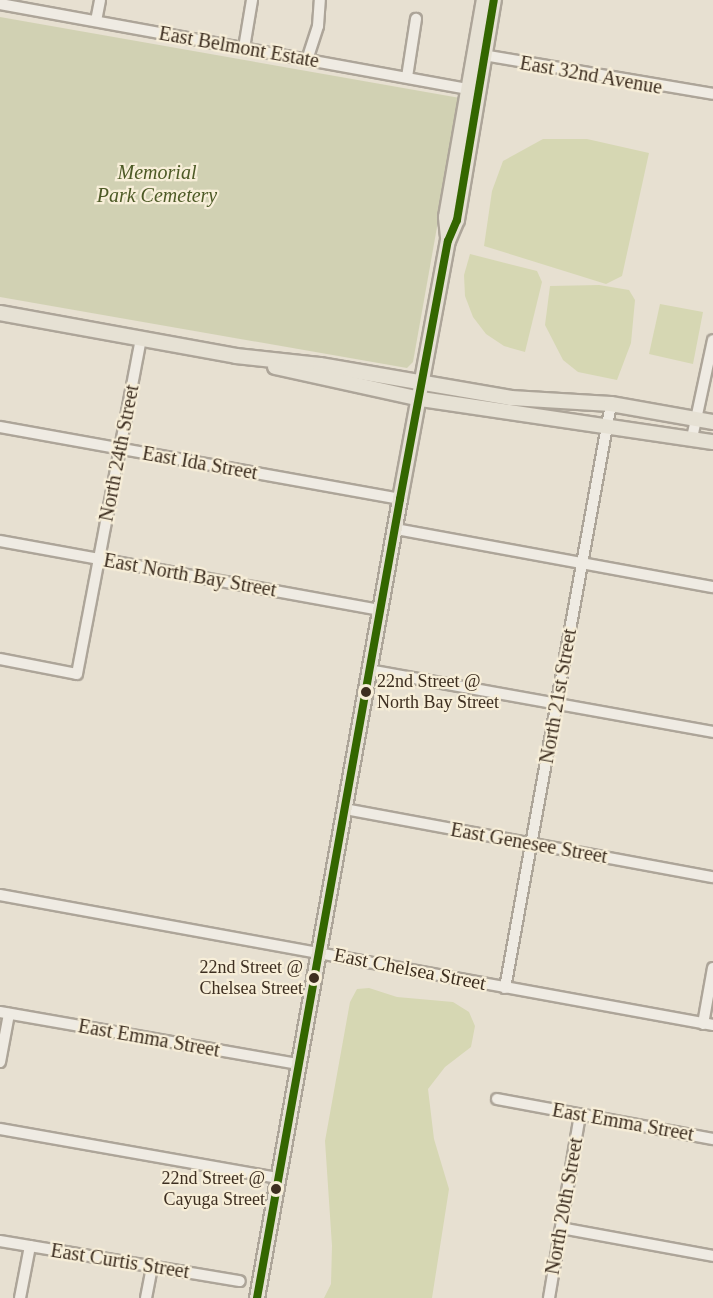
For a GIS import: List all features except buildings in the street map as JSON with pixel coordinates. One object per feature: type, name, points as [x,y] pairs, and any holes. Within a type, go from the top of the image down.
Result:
[{"type":"main road","points":[[257,1298],[400,499],[424,383],[448,241],[446,218],[473,89],[484,0]]},
{"type":"main road","points":[[479,54],[494,0]]},
{"type":"main road","points":[[0,313],[236,356],[320,365],[511,398],[611,404],[713,422]]},
{"type":"main road","points":[[236,356],[333,383],[421,399],[608,424],[713,442]]},
{"type":"street","points":[[96,21],[100,0]]},
{"type":"street","points":[[244,48],[252,0]]},
{"type":"street","points":[[307,60],[318,26],[320,0]]},
{"type":"street","name":"East Belmont Estate","points":[[0,4],[473,89]]},
{"type":"street","points":[[407,77],[416,19]]},
{"type":"street","name":"East 32nd Avenue","points":[[479,54],[710,95]]},
{"type":"street","name":"North 24th Street","points":[[0,659],[77,674],[141,338]]},
{"type":"street","points":[[692,438],[713,340]]},
{"type":"street","name":"North 21st Street","points":[[505,988],[611,404]]},
{"type":"street","name":"East Ida Street","points":[[0,427],[400,499]]},
{"type":"street","points":[[396,529],[713,587]]},
{"type":"street","name":"East North Bay Street","points":[[0,541],[380,610]]},
{"type":"street","points":[[369,670],[713,732]]},
{"type":"street","name":"East Genesee Street","points":[[345,809],[713,877]]},
{"type":"street","name":"East Chelsea Street","points":[[0,895],[708,1024]]},
{"type":"street","points":[[708,1024],[713,968]]},
{"type":"street","points":[[0,1062],[5,1013]]},
{"type":"street","name":"East Emma Street","points":[[5,1013],[299,1064]]},
{"type":"street","name":"East Emma Street","points":[[497,1099],[713,1139]]},
{"type":"street","name":"North 20th Street","points":[[549,1298],[580,1115]]},
{"type":"street","points":[[0,1129],[278,1178]]},
{"type":"street","points":[[561,1228],[713,1256]]},
{"type":"street","name":"East Curtis Street","points":[[0,1241],[240,1281]]},
{"type":"street","points":[[20,1298],[30,1246]]},
{"type":"street","points":[[146,1298],[152,1266]]},
{"type":"green space","name":"Memorial Park Cemetery","points":[[0,17],[460,98],[413,362],[407,368],[0,297]]},
{"type":"green space","points":[[543,139],[587,139],[649,153],[622,276],[606,284],[484,246],[492,191],[503,161]]},
{"type":"green space","points":[[470,254],[537,271],[542,282],[525,352],[504,346],[486,334],[473,317],[465,296],[464,275]]},
{"type":"green space","points":[[599,285],[629,290],[635,300],[631,343],[617,380],[578,372],[563,360],[545,325],[550,286]]},
{"type":"green space","points":[[660,304],[703,312],[693,364],[649,354]]},
{"type":"green space","points":[[369,988],[397,997],[453,1002],[469,1012],[475,1026],[471,1047],[445,1067],[428,1089],[434,1139],[449,1189],[432,1298],[324,1298],[331,1284],[332,1246],[325,1141],[350,1002],[357,989]]},
{"type":"transit line","points":[[257,1298],[400,499],[448,241],[457,220],[494,0]]},
{"type":"place","name":"22nd Street @ North Bay Street","points":[[366,692]]},
{"type":"place","name":"22nd Street @ Chelsea Street","points":[[314,978]]},
{"type":"place","name":"22nd Street @ Cayuga Street","points":[[276,1189]]}]
